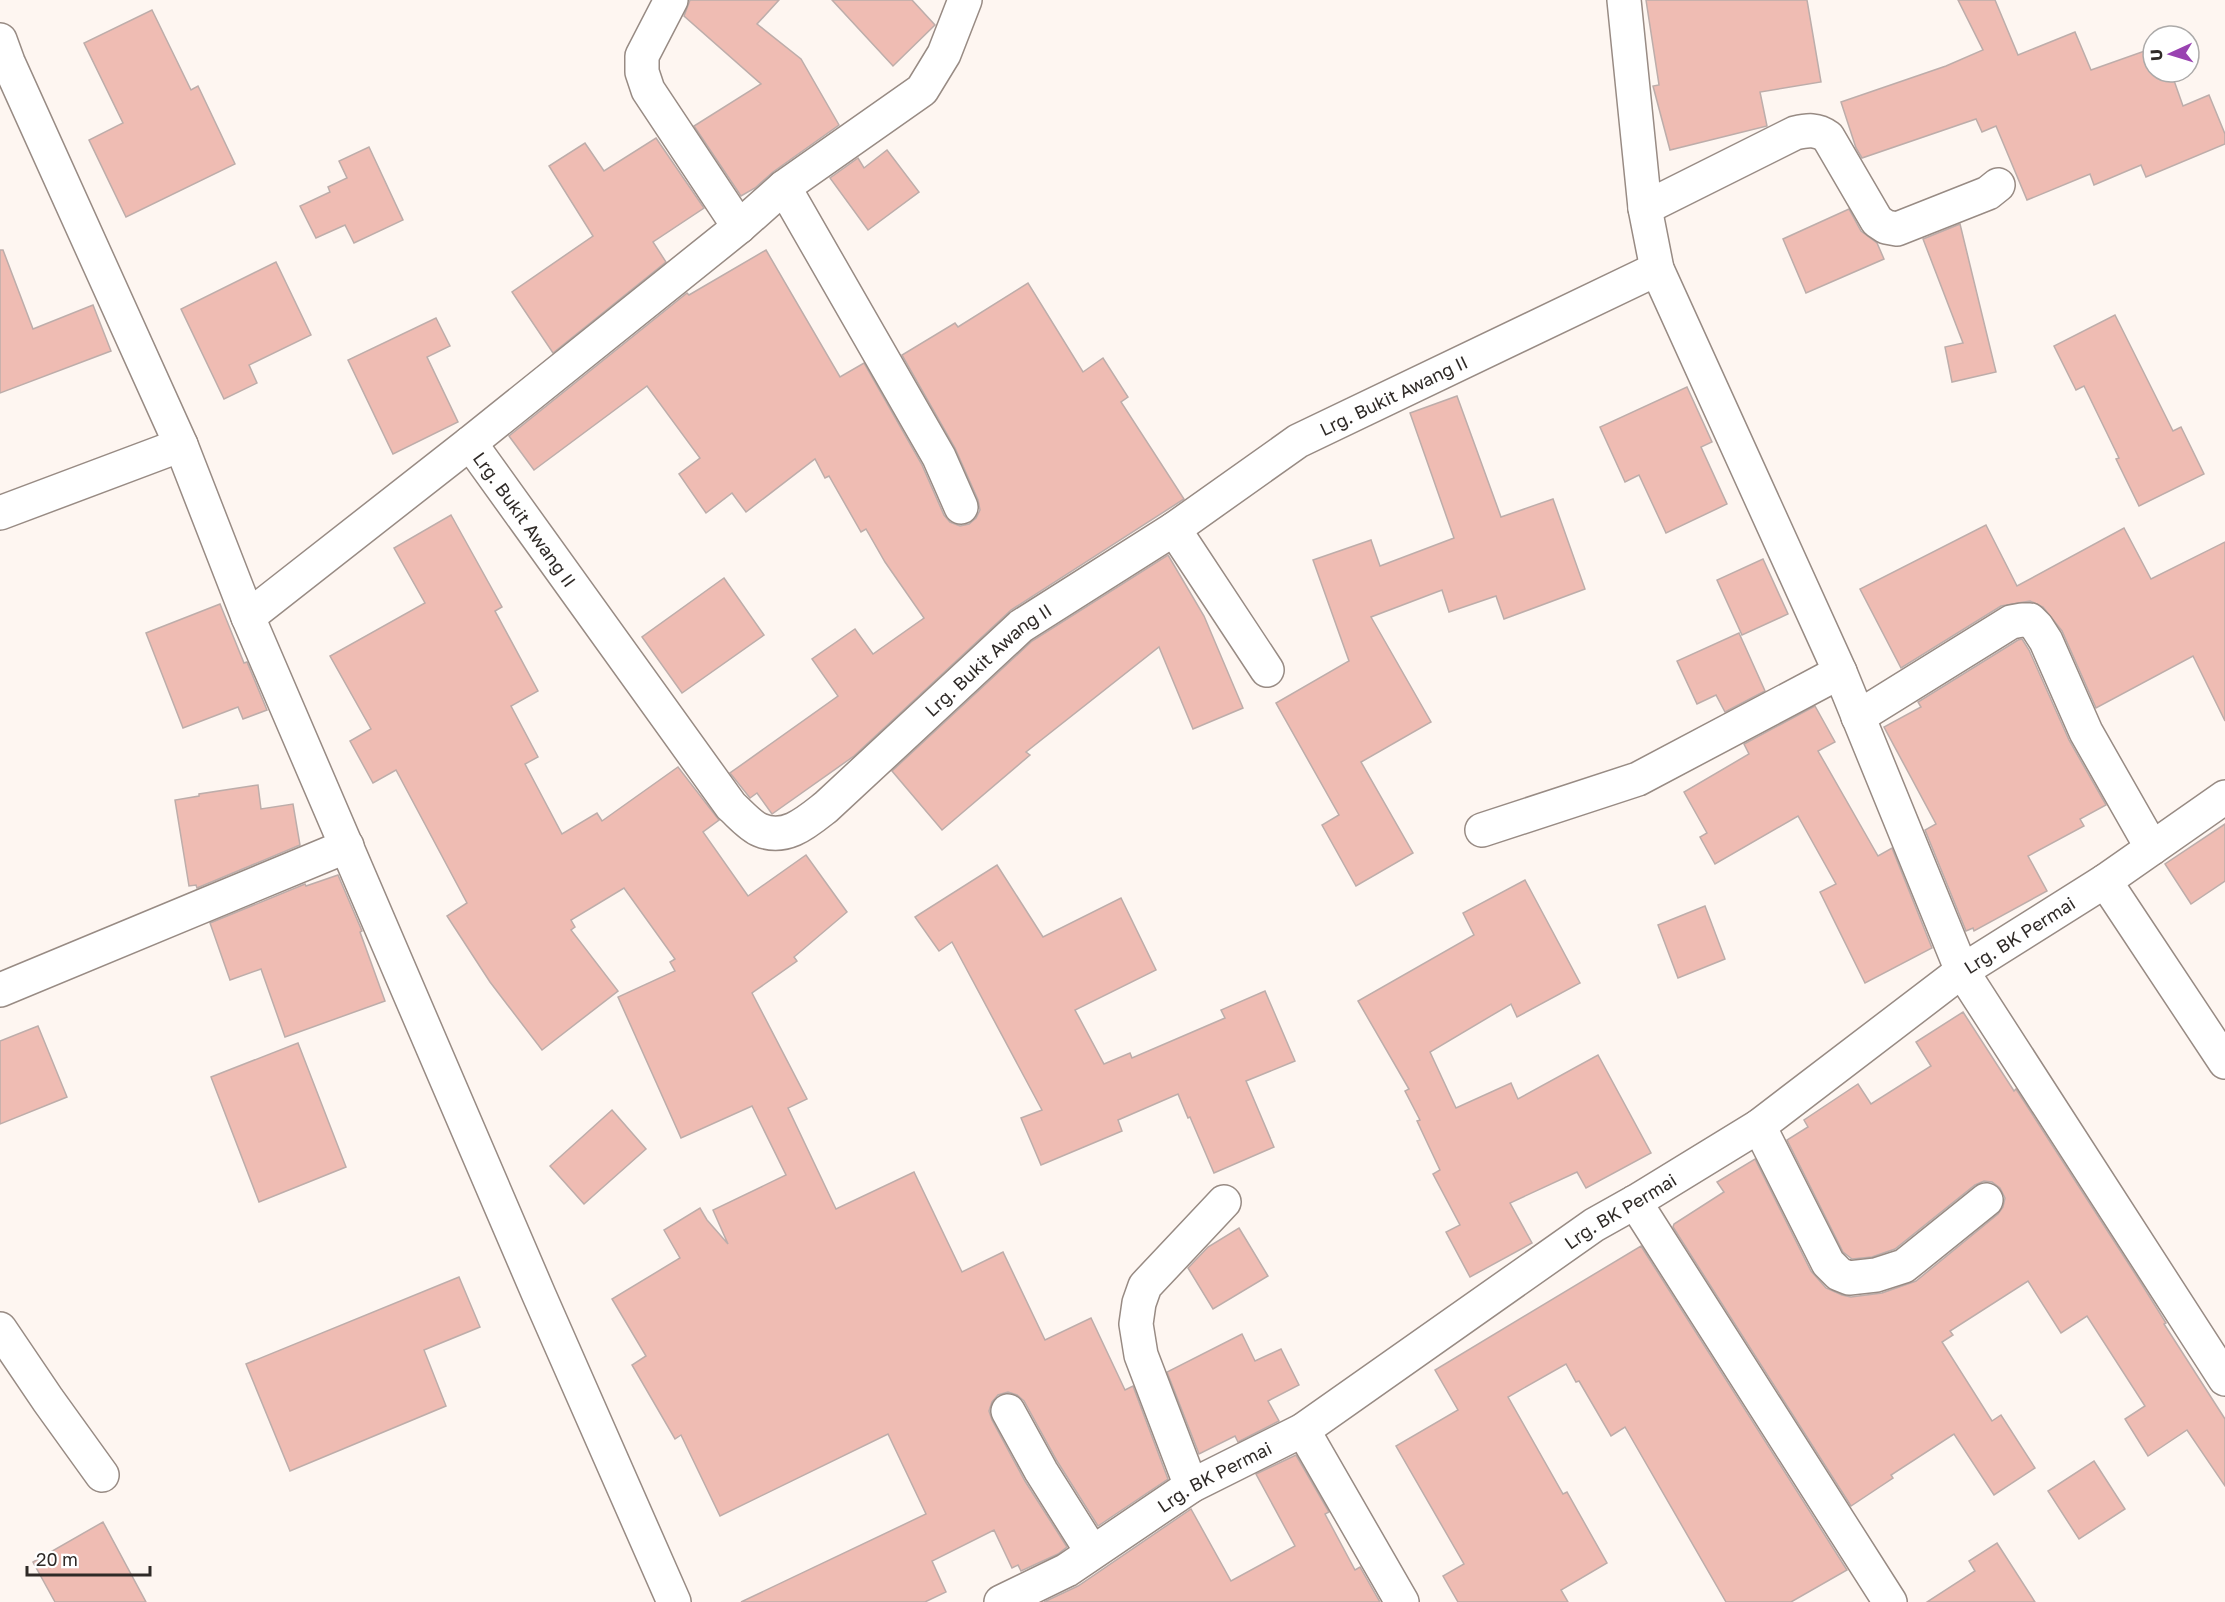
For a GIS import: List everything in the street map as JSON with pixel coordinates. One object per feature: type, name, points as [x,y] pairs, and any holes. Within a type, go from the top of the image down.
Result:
[{"type":"street","points":[[671,0],[642,56],[642,72],[648,90],[739,227]]},
{"type":"street","points":[[248,617],[470,444],[739,227],[784,187],[922,90],[944,54],[965,0]]},
{"type":"street","points":[[1623,0],[1645,208],[1657,269],[1840,672],[1962,971],[2225,1379]]},
{"type":"street","points":[[3,56],[181,445],[248,617],[674,1602]]},
{"type":"street","points":[[1645,208],[1807,130],[1820,131],[1828,137],[1877,221],[1886,227],[1897,228],[1988,193],[1998,185]]},
{"type":"street","points":[[784,187],[939,457],[961,507]]},
{"type":"street","name":"Lrg. Bukit Awang II","points":[[470,444],[731,806],[759,830],[780,834],[800,828],[826,807],[1021,626],[1174,529],[1298,441],[1657,269]]},
{"type":"street","points":[[0,513],[181,445]]},
{"type":"street","points":[[1174,529],[1267,670]]},
{"type":"street","points":[[1858,717],[2012,622],[2030,620],[2046,641],[2086,732],[2152,848]]},
{"type":"street","points":[[1482,830],[1638,779],[1840,672]]},
{"type":"street","name":"Lrg. BK Permai","points":[[1001,1602],[1067,1570],[1191,1486],[1303,1430],[1594,1225],[1759,1126],[1962,971],[2105,880],[2225,797]]},
{"type":"street","points":[[0,990],[347,846]]},
{"type":"street","points":[[2105,880],[2225,1062]]},
{"type":"street","points":[[1759,1126],[1828,1263],[1839,1274],[1849,1278],[1876,1275],[1904,1266],[1986,1200]]},
{"type":"street","points":[[1191,1486],[1140,1355],[1136,1324],[1139,1303],[1145,1286],[1224,1202]]},
{"type":"street","points":[[1635,1202],[1883,1600]]},
{"type":"street","points":[[0,1329],[102,1474]]},
{"type":"street","points":[[1008,1411],[1041,1471],[1092,1552]]},
{"type":"street","points":[[1303,1430],[1395,1600]]},
{"type":"building","points":[[690,0],[779,0],[757,24],[801,59],[839,125],[741,196],[694,126],[761,84],[684,16]]},
{"type":"building","points":[[832,0],[912,0],[935,25],[893,66]]},
{"type":"building","points":[[1646,0],[1807,0],[1821,82],[1760,92],[1767,126],[1670,150],[1653,86],[1659,85]]},
{"type":"building","points":[[1958,0],[1995,0],[2018,55],[2075,32],[2091,70],[2141,52],[2141,84],[2175,84],[2183,106],[2209,95],[2225,134],[2225,144],[2146,177],[2141,165],[2094,185],[2090,174],[2027,200],[1996,126],[1982,132],[1976,119],[1862,158],[1856,148],[1841,102],[1946,66],[1983,50]]},
{"type":"building","points":[[152,10],[191,90],[198,86],[235,164],[126,217],[89,140],[123,123],[84,43]]},
{"type":"building","points":[[656,138],[704,208],[653,242],[666,262],[553,353],[512,292],[593,236],[549,166],[585,143],[604,171]]},
{"type":"building","points":[[369,147],[403,220],[354,243],[345,225],[316,238],[300,206],[330,192],[328,187],[347,178],[339,161]]},
{"type":"building","points":[[887,150],[919,192],[868,230],[830,178],[858,158],[864,168]]},
{"type":"building","points":[[1849,209],[1861,231],[1877,243],[1884,259],[1806,293],[1783,239]]},
{"type":"building","points":[[1960,224],[1996,372],[1952,382],[1945,347],[1963,343],[1923,239]]},
{"type":"building","points":[[0,250],[3,250],[33,329],[93,305],[111,351],[0,393]]},
{"type":"building","points":[[766,250],[840,377],[864,363],[922,465],[944,515],[950,522],[960,526],[969,524],[980,510],[978,500],[955,448],[902,355],[955,323],[958,327],[1028,283],[1083,372],[1103,358],[1128,397],[1121,402],[1184,499],[1011,610],[854,756],[772,814],[757,793],[750,798],[730,773],[838,696],[812,659],[855,629],[873,654],[924,618],[885,562],[866,529],[861,532],[829,476],[825,478],[815,459],[746,512],[732,493],[706,513],[679,474],[700,458],[647,386],[534,470],[509,436],[687,293],[689,295]]},
{"type":"building","points":[[276,262],[311,335],[249,365],[257,383],[224,399],[181,309]]},
{"type":"building","points":[[2115,315],[2173,431],[2181,427],[2204,474],[2139,506],[2116,459],[2119,458],[2084,386],[2076,390],[2054,346]]},
{"type":"building","points":[[436,318],[450,346],[427,357],[458,422],[393,454],[348,360]]},
{"type":"building","points":[[1687,387],[1712,442],[1701,447],[1727,504],[1666,533],[1639,475],[1625,482],[1600,427]]},
{"type":"building","points":[[1457,396],[1501,517],[1553,499],[1585,589],[1504,619],[1496,596],[1449,612],[1442,590],[1371,617],[1431,722],[1361,762],[1413,853],[1356,886],[1322,825],[1339,815],[1276,703],[1349,661],[1313,560],[1371,540],[1380,566],[1454,538],[1410,413]]},
{"type":"building","points":[[451,515],[502,607],[495,611],[538,691],[511,706],[538,757],[525,764],[562,834],[597,813],[602,821],[678,767],[719,820],[703,832],[748,896],[806,855],[847,912],[794,957],[797,961],[752,993],[807,1099],[788,1108],[836,1209],[914,1172],[962,1272],[1003,1252],[1045,1340],[1091,1318],[1125,1390],[1133,1386],[1168,1479],[1098,1526],[1057,1461],[1024,1401],[1008,1392],[998,1395],[992,1402],[989,1411],[992,1420],[1025,1481],[1067,1547],[1058,1554],[1021,1571],[1018,1565],[1012,1568],[994,1530],[932,1561],[946,1592],[925,1602],[741,1602],[926,1514],[888,1434],[720,1516],[681,1435],[675,1439],[632,1365],[646,1356],[612,1299],[680,1258],[664,1230],[700,1208],[707,1220],[728,1244],[713,1210],[786,1175],[752,1106],[681,1138],[618,997],[675,971],[670,962],[675,959],[624,888],[571,920],[575,927],[571,930],[618,991],[542,1050],[490,982],[447,916],[467,903],[396,770],[373,783],[350,741],[371,729],[330,656],[425,603],[394,548]]},
{"type":"building","points":[[1986,525],[2017,586],[2124,528],[2151,579],[2225,542],[2225,721],[2193,656],[2096,708],[2062,631],[2043,607],[2030,601],[2001,606],[1901,668],[1860,589]]},
{"type":"building","points":[[1168,555],[1204,616],[1243,708],[1193,729],[1159,647],[1026,752],[1030,755],[942,830],[892,771],[1032,641]]},
{"type":"building","points":[[1763,559],[1788,614],[1742,635],[1717,580]]},
{"type":"building","points":[[724,578],[764,635],[682,693],[642,637]]},
{"type":"building","points":[[220,604],[244,663],[247,662],[267,710],[243,719],[238,707],[183,728],[146,633]]},
{"type":"building","points":[[1739,633],[1765,691],[1725,712],[1716,695],[1697,704],[1677,661]]},
{"type":"building","points":[[2022,639],[2069,740],[2106,805],[2080,819],[2084,826],[2028,856],[2047,891],[1974,931],[1973,928],[1966,931],[1925,830],[1936,824],[1884,727],[1921,707],[1918,702]]},
{"type":"building","points":[[1815,706],[1835,742],[1818,751],[1878,856],[1892,848],[1932,948],[1865,983],[1820,892],[1836,884],[1798,816],[1715,864],[1700,837],[1707,833],[1684,792],[1749,754],[1744,744]]},
{"type":"building","points":[[258,785],[261,809],[293,804],[300,845],[197,888],[196,885],[189,886],[175,800]]},
{"type":"building","points":[[2225,824],[2225,881],[2191,904],[2165,864]]},
{"type":"building","points":[[997,865],[1043,937],[1121,898],[1156,970],[1075,1010],[1104,1064],[1130,1053],[1132,1058],[1225,1018],[1221,1010],[1265,991],[1295,1061],[1246,1081],[1274,1147],[1214,1173],[1178,1094],[1118,1120],[1122,1131],[1041,1165],[1021,1118],[1042,1110],[952,942],[939,951],[915,917]]},
{"type":"building","points":[[338,875],[362,931],[360,932],[385,1001],[285,1037],[261,969],[230,980],[210,923],[305,884],[306,886]]},
{"type":"building","points":[[1525,880],[1580,983],[1517,1017],[1511,1004],[1430,1052],[1456,1108],[1511,1083],[1518,1099],[1598,1055],[1651,1153],[1586,1188],[1577,1172],[1510,1203],[1532,1243],[1470,1277],[1446,1232],[1460,1225],[1433,1174],[1440,1170],[1417,1121],[1420,1120],[1405,1091],[1409,1089],[1358,1001],[1474,935],[1463,913]]},
{"type":"building","points":[[1705,906],[1725,959],[1678,978],[1658,925]]},
{"type":"building","points":[[1963,1012],[2014,1091],[2016,1089],[2141,1283],[2166,1323],[2164,1324],[2225,1419],[2225,1486],[2187,1430],[2148,1456],[2125,1419],[2145,1406],[2087,1316],[2061,1333],[2028,1281],[1950,1331],[1953,1335],[1942,1342],[1992,1421],[2001,1415],[2035,1468],[1994,1495],[1954,1434],[1891,1475],[1893,1478],[1851,1506],[1673,1227],[1674,1224],[1724,1192],[1717,1182],[1755,1159],[1811,1271],[1826,1288],[1851,1297],[1882,1293],[1916,1281],[1998,1214],[2005,1198],[2000,1188],[1992,1182],[1984,1181],[1975,1185],[1895,1249],[1872,1257],[1852,1259],[1843,1252],[1787,1140],[1808,1127],[1804,1120],[1858,1084],[1871,1104],[1931,1066],[1916,1042]]},
{"type":"building","points":[[38,1026],[67,1097],[0,1124],[0,1041]]},
{"type":"building","points":[[298,1043],[346,1167],[259,1202],[211,1077]]},
{"type":"building","points":[[612,1110],[646,1149],[584,1204],[550,1166]]},
{"type":"building","points":[[1239,1228],[1268,1276],[1213,1309],[1188,1268],[1208,1247]]},
{"type":"building","points":[[1641,1246],[1847,1570],[1791,1602],[1726,1602],[1625,1427],[1611,1436],[1579,1381],[1576,1382],[1566,1364],[1508,1397],[1563,1494],[1567,1492],[1607,1563],[1561,1590],[1568,1602],[1458,1602],[1443,1576],[1464,1564],[1396,1446],[1458,1410],[1435,1370]]},
{"type":"building","points":[[459,1277],[480,1327],[424,1350],[446,1406],[290,1471],[246,1364]]},
{"type":"building","points":[[1242,1334],[1255,1361],[1281,1349],[1299,1385],[1268,1401],[1279,1421],[1238,1442],[1235,1436],[1199,1454],[1167,1372]]},
{"type":"building","points":[[1296,1455],[1329,1512],[1325,1514],[1355,1570],[1360,1567],[1380,1602],[1044,1602],[1078,1586],[1191,1509],[1231,1581],[1295,1546],[1256,1474]]},
{"type":"building","points":[[2094,1461],[2125,1509],[2079,1539],[2048,1491]]},
{"type":"building","points":[[103,1522],[146,1602],[55,1602],[33,1562]]},
{"type":"building","points":[[1997,1543],[2035,1602],[1927,1602],[1975,1571],[1969,1561]]}]
